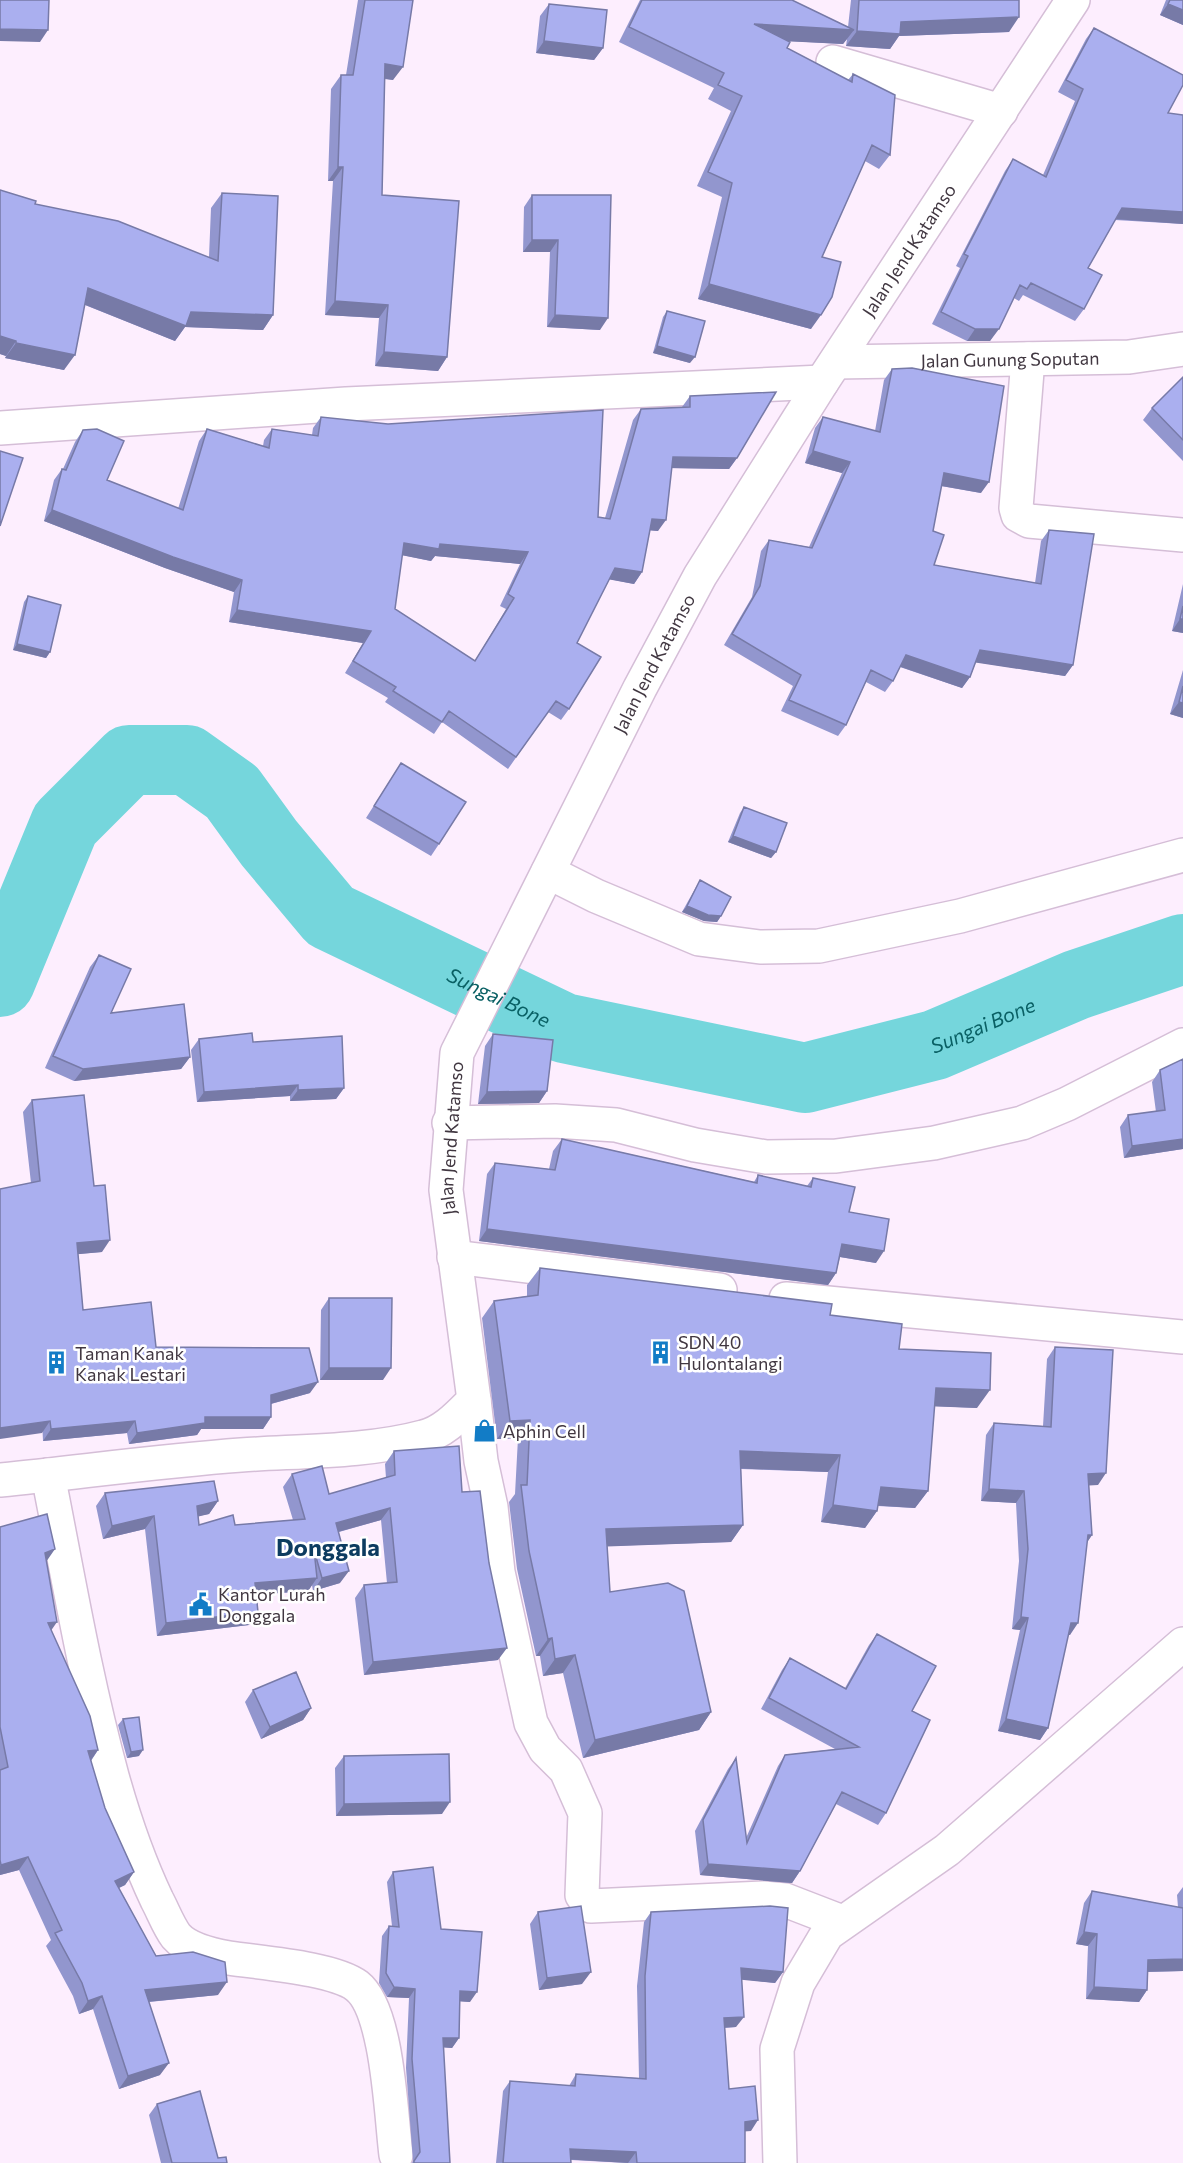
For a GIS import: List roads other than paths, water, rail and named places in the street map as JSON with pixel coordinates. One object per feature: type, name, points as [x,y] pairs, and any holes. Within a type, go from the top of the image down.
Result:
[{"type":"street","name":"Jalan Jend Katamso","points":[[842,1922],[785,1900],[763,1898],[591,1906],[585,1902],[582,1895],[585,1813],[566,1770],[545,1749],[531,1723],[498,1572],[491,1507],[481,1461],[446,1190],[457,1053],[640,688],[700,576],[829,372],[1073,0]]},
{"type":"street","points":[[833,62],[1001,111]]},
{"type":"street","name":"Jalan Gunung Soputan","points":[[0,428],[1028,359],[1129,357],[1183,350]]},
{"type":"street","points":[[1028,359],[1016,508],[1018,515],[1029,521],[1183,535]]},
{"type":"street","points":[[544,879],[596,896],[699,939],[760,947],[819,946],[960,916],[1183,855]]},
{"type":"street","points":[[450,1123],[555,1121],[616,1125],[695,1144],[766,1156],[836,1156],[934,1143],[1022,1123],[1067,1104],[1183,1045]]},
{"type":"street","points":[[454,1257],[750,1294],[1097,1331],[1183,1337]]},
{"type":"street","points":[[0,1480],[206,1458],[375,1445],[423,1437],[438,1432],[474,1400]]},
{"type":"street","points":[[48,1475],[91,1696],[123,1817],[142,1868],[166,1918],[177,1937],[191,1947],[218,1956],[334,1975],[357,1986],[369,2000],[382,2036],[396,2156]]},
{"type":"street","points":[[780,2163],[777,2049],[798,1983],[827,1934],[947,1850],[1183,1644]]},
{"type":"waterway","name":"Sungai Bone","points":[[0,982],[65,824],[129,760],[187,760],[232,792],[269,843],[330,916],[564,1028],[805,1078],[935,1045],[1076,985],[1183,949]]},
{"type":"place","name":"SDN 40 Hulontalangi","points":[[660,1352]]},
{"type":"place","name":"Taman Kanak Kanak Lestari","points":[[57,1363]]},
{"type":"place","name":"Aphin Cell","points":[[485,1431]]},
{"type":"place","name":"Kantor Lurah Donggala","points":[[200,1604]]},
{"type":"district","name":"Donggala","points":[[328,1546]]}]
